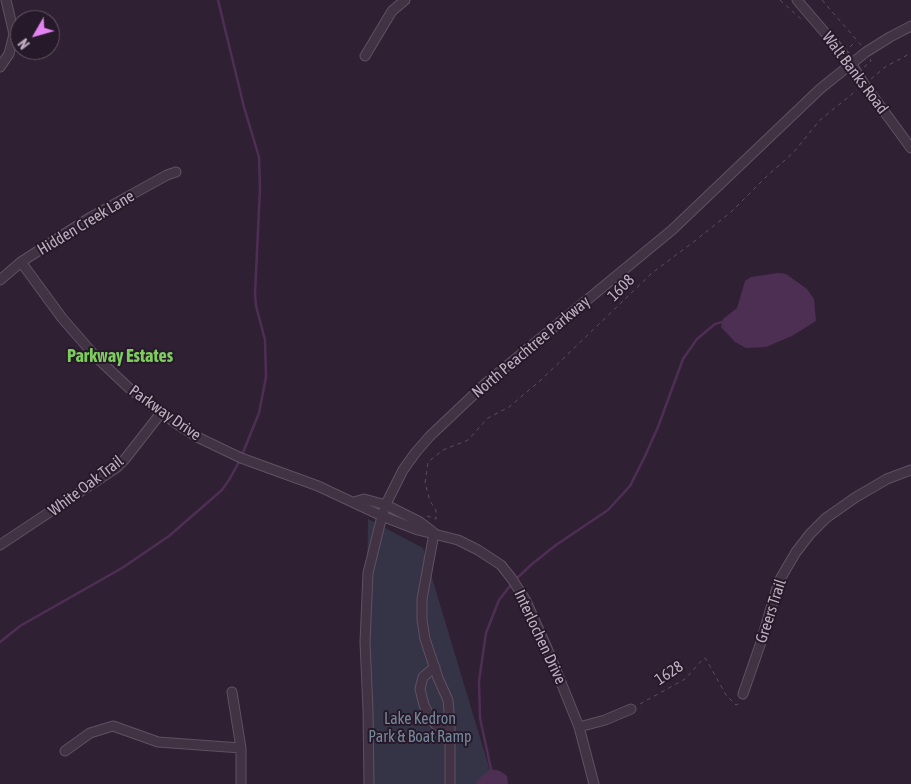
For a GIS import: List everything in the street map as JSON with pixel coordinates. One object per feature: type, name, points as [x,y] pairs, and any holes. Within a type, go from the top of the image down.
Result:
[{"type":"street","points":[[0,67],[8,54],[14,34],[6,0]]},
{"type":"street","points":[[365,56],[392,11],[405,0]]},
{"type":"street","name":"Walt Banks Road","points":[[797,0],[866,82],[911,148]]},
{"type":"street","name":"North Peachtree Parkway","points":[[369,784],[365,616],[368,573],[386,505],[400,476],[416,452],[468,399],[672,230],[820,89],[866,52],[911,26]]},
{"type":"street","name":"Hidden Creek Lane","points":[[0,280],[22,262],[91,217],[167,175],[176,172]]},
{"type":"street","name":"Parkway Drive","points":[[22,262],[62,318],[96,357],[129,388],[161,413],[196,436],[241,458],[318,486],[382,516]]},
{"type":"street","name":"White Oak Trail","points":[[0,545],[116,468],[161,413]]},
{"type":"street","name":"Greers Trail","points":[[743,694],[779,581],[796,552],[826,518],[856,496],[887,479],[911,470]]},
{"type":"street","name":"Parkway Drive","points":[[354,502],[364,499],[386,505]]},
{"type":"street","name":"Interlochen Drive","points":[[386,505],[420,522],[434,533]]},
{"type":"street","name":"Interlochen Drive","points":[[382,516],[418,530],[458,540],[501,565],[526,601],[550,654],[579,727],[594,784]]},
{"type":"street","points":[[434,533],[422,599],[422,620],[425,639],[434,667],[448,700],[450,784]]},
{"type":"street","points":[[434,667],[423,677],[420,689],[424,705],[436,725],[450,731]]},
{"type":"street","points":[[232,692],[241,748],[242,784]]},
{"type":"street","points":[[579,727],[605,720],[632,709]]},
{"type":"street","points":[[64,750],[90,733],[113,726],[158,742],[241,748]]},
{"type":"path","points":[[822,0],[871,60],[863,67],[862,71]]},
{"type":"path","points":[[866,82],[885,67],[911,53]]},
{"type":"path","name":"1608","points":[[420,514],[436,519],[436,510],[430,501],[425,483],[428,462],[443,450],[468,440],[488,418],[509,407],[541,380],[652,273],[730,212],[768,174],[793,153],[820,120],[866,82]]},
{"type":"path","name":"1628","points":[[632,709],[685,679],[704,658],[726,695],[736,705],[743,703],[743,694]]},
{"type":"green space","name":"Lake Kedron Park & Boat Ramp","points":[[368,519],[423,548],[494,784],[364,784]]},
{"type":"shaded area","points":[[778,273],[786,274],[807,289],[814,299],[816,321],[792,336],[766,347],[746,348],[735,342],[721,327],[723,319],[737,308],[745,281],[751,277]]},
{"type":"shaded area","points":[[491,769],[500,771],[507,776],[508,784],[476,784]]},
{"type":"waterway","points":[[218,0],[244,107],[259,157],[260,188],[255,294],[256,306],[265,340],[266,377],[259,413],[242,455]]},
{"type":"waterway","points":[[491,769],[480,718],[479,681],[486,633],[499,600],[514,581],[532,564],[556,545],[608,510],[630,486],[658,427],[683,359],[697,339],[715,324],[722,322]]},
{"type":"waterway","points":[[0,642],[20,626],[122,568],[169,536],[222,490],[240,460]]},
{"type":"district","name":"Parkway Estates","points":[[120,356]]}]
